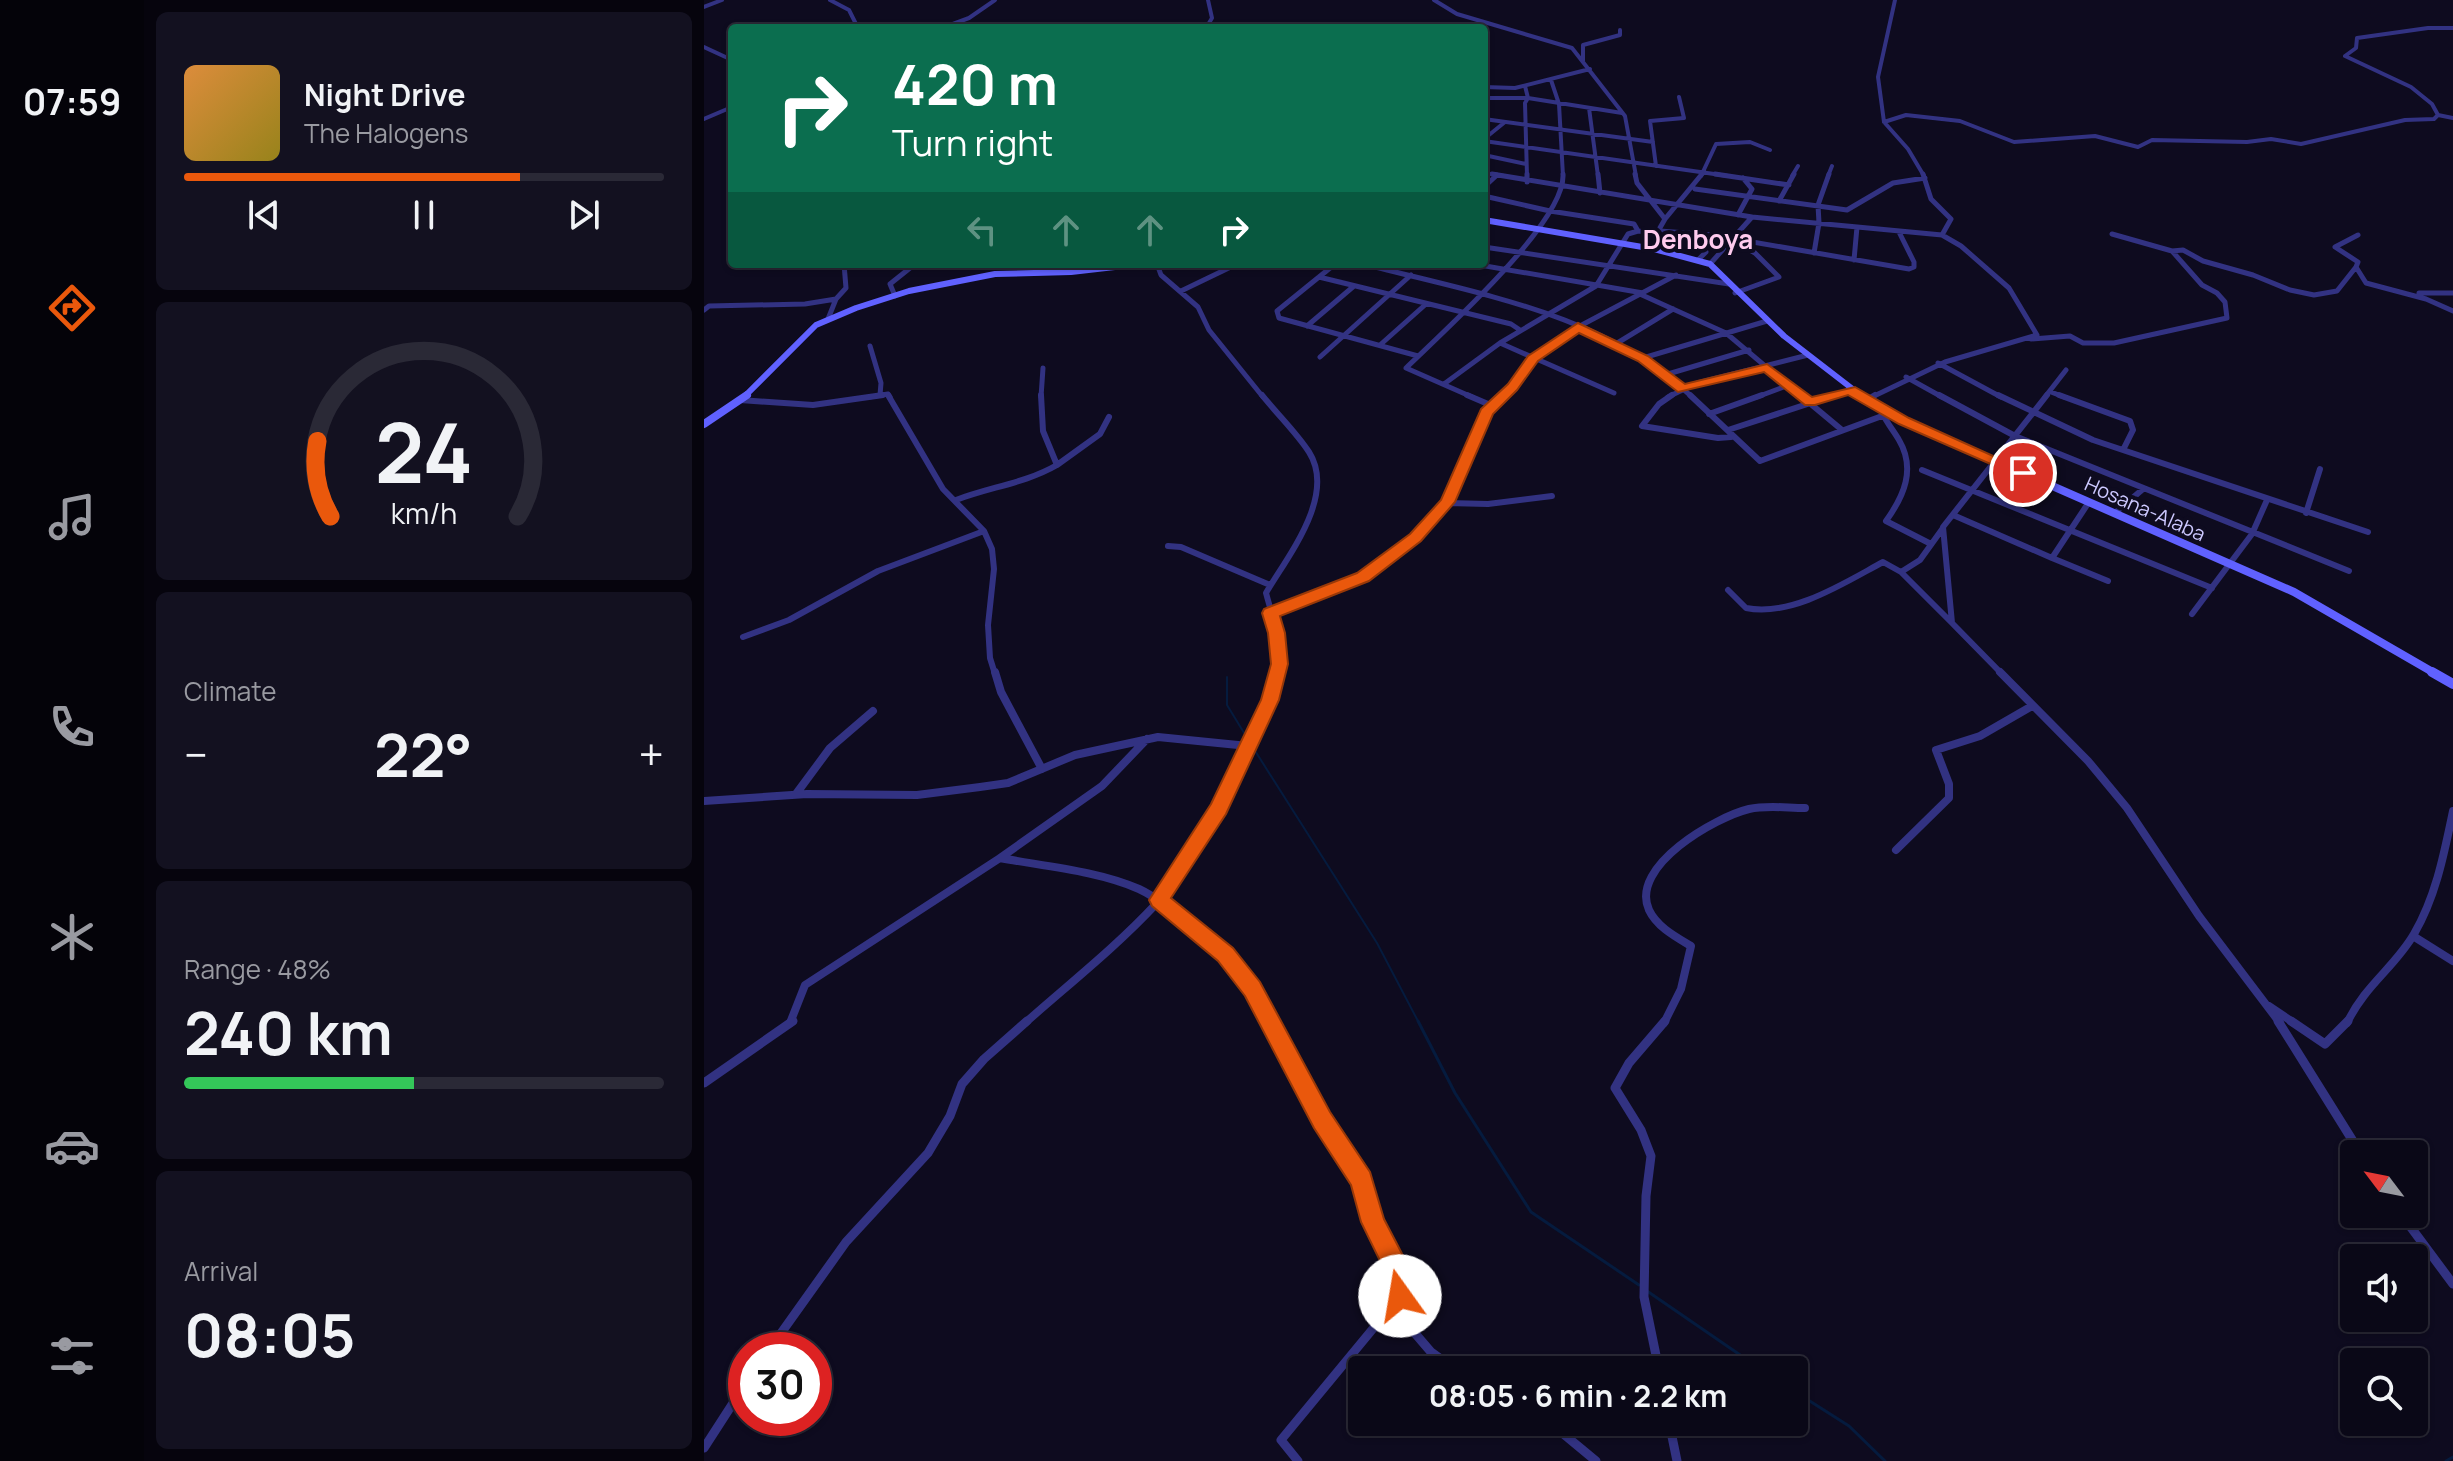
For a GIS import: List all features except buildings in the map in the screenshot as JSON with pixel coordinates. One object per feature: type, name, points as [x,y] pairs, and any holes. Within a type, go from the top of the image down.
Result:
[{"type":"main road","name":"Hosana-Alaba","points":[[1488,221],[1536,231],[1622,242],[1710,264],[1717,268],[1735,293],[1767,321],[1883,414],[1996,460],[2317,604],[2453,684]]},
{"type":"main road","points":[[704,424],[740,400],[808,332],[828,319],[895,296],[995,274],[1105,268]]},
{"type":"street","points":[[704,7],[722,0]]},
{"type":"street","points":[[830,0],[847,6],[856,15],[857,24]]},
{"type":"street","points":[[953,24],[969,18],[995,0]]},
{"type":"street","points":[[1208,0],[1212,18],[1208,24]]},
{"type":"street","points":[[1434,0],[1457,14],[1572,48],[1622,113],[1637,183],[1665,219]]},
{"type":"street","points":[[1895,0],[1878,77],[1884,122],[1908,149],[1925,178],[1931,199],[1951,219],[1942,235]]},
{"type":"street","points":[[2438,115],[2437,110],[2421,95],[2345,56],[2356,48],[2357,38],[2378,37],[2419,27],[2453,28]]},
{"type":"street","points":[[1583,61],[1583,45],[1620,35],[1620,30]]},
{"type":"street","points":[[704,47],[728,58]]},
{"type":"street","points":[[1488,87],[1525,86],[1590,69]]},
{"type":"street","points":[[1495,407],[1406,368],[1483,295],[1536,231],[1564,188],[1559,104],[1551,80]]},
{"type":"street","points":[[1525,86],[1528,98],[1525,103],[1527,182]]},
{"type":"street","points":[[1656,166],[1650,121],[1684,118],[1679,97]]},
{"type":"street","points":[[1488,98],[1528,98],[1622,113]]},
{"type":"street","points":[[1488,104],[1495,98]]},
{"type":"street","points":[[1589,108],[1600,193]]},
{"type":"street","points":[[704,119],[728,109]]},
{"type":"street","points":[[1884,122],[1906,115],[1938,118],[1969,123],[2018,143],[2094,136],[2142,149],[2152,140],[2247,142],[2271,139],[2301,144],[2405,120],[2434,119],[2438,115]]},
{"type":"street","points":[[2438,115],[2453,118]]},
{"type":"street","points":[[1488,120],[1653,142]]},
{"type":"street","points":[[1488,137],[1505,122]]},
{"type":"street","points":[[1488,141],[1789,185]]},
{"type":"street","points":[[1659,232],[1665,219],[1695,189],[1716,144],[1750,142],[1770,150]]},
{"type":"street","points":[[1488,156],[1526,164]]},
{"type":"street","points":[[1779,201],[1798,166]]},
{"type":"street","points":[[1814,253],[1818,207],[1832,166]]},
{"type":"street","points":[[1488,174],[1752,217],[1942,235],[1961,244],[1986,271],[2011,290],[2025,324],[2037,335],[2031,339]]},
{"type":"street","points":[[1488,183],[1497,175]]},
{"type":"street","points":[[1738,215],[1752,189],[1743,178]]},
{"type":"street","points":[[1695,189],[1847,210],[1889,183],[1904,178],[1925,178]]},
{"type":"street","points":[[1488,197],[1550,211],[1634,224],[1638,231]]},
{"type":"street","points":[[1710,264],[1752,217]]},
{"type":"street","points":[[1854,260],[1857,227]]},
{"type":"street","points":[[1444,384],[1520,330],[1596,286],[1628,234],[1638,231],[1720,237],[1909,269],[1914,267],[1914,262],[1899,232]]},
{"type":"street","points":[[1659,232],[1706,252]]},
{"type":"street","points":[[2112,234],[2172,251],[2183,250],[2203,261],[2314,295],[2337,291],[2356,267],[2358,262],[2335,247],[2358,235]]},
{"type":"street","points":[[1698,260],[1720,237]]},
{"type":"street","points":[[1732,239],[1755,253],[1779,277],[1735,293]]},
{"type":"street","points":[[1488,248],[1729,284]]},
{"type":"street","points":[[1865,401],[1906,377],[1964,353],[2031,339],[2070,336],[2083,343],[2114,343],[2227,318],[2225,302],[2217,293],[2202,285],[2172,251]]},
{"type":"street","points":[[1488,267],[1644,294],[1726,333],[1842,430]]},
{"type":"street","points":[[2356,267],[2366,283],[2453,311]]},
{"type":"street","points":[[828,319],[836,299],[846,288],[844,268]]},
{"type":"street","points":[[895,296],[890,284],[910,268]]},
{"type":"street","points":[[782,1332],[846,1242],[928,1153],[950,1116],[962,1084],[984,1059],[1134,927],[1159,900],[1219,808],[1270,700],[1279,664],[1277,633],[1266,593],[1310,524],[1317,478],[1311,455],[1209,330],[1198,307],[1161,275],[1158,268]]},
{"type":"street","points":[[1181,291],[1229,268]]},
{"type":"street","points":[[1330,268],[1277,311],[1279,318],[1418,356]]},
{"type":"street","points":[[1381,268],[1552,313],[1643,358],[1668,374],[1760,461],[1883,414],[1909,456],[1909,472],[1899,504],[1886,521],[1931,544]]},
{"type":"street","points":[[1394,271],[1397,268]]},
{"type":"street","points":[[1320,357],[1411,275]]},
{"type":"street","points":[[1270,613],[1363,577],[1415,538],[1447,503],[1486,412],[1495,407],[1533,358],[1578,327],[1676,275]]},
{"type":"street","points":[[1319,277],[1511,324],[1520,330]]},
{"type":"street","points":[[1307,326],[1354,286]]},
{"type":"street","points":[[2408,294],[2453,293]]},
{"type":"street","points":[[704,310],[709,306],[805,304],[836,299]]},
{"type":"street","points":[[1380,345],[1426,304]]},
{"type":"street","points":[[1614,345],[1673,309]]},
{"type":"street","points":[[1643,358],[1767,321]]},
{"type":"street","points":[[1500,343],[1614,393]]},
{"type":"street","points":[[870,346],[881,383],[880,395]]},
{"type":"street","points":[[1668,374],[1749,350]]},
{"type":"street","points":[[1808,355],[1683,389],[1662,400],[1642,426],[1718,438],[1850,390]]},
{"type":"street","points":[[1938,363],[2032,413],[2093,440],[2368,532]]},
{"type":"street","points":[[1043,368],[1039,404],[1041,421],[1049,455],[1057,465]]},
{"type":"street","points":[[1901,572],[1920,560],[2066,370]]},
{"type":"street","points":[[1906,377],[2015,436],[2349,571]]},
{"type":"street","points":[[1709,414],[1789,385]]},
{"type":"street","points":[[2051,392],[2130,421],[2133,430],[2124,448]]},
{"type":"street","points":[[740,400],[813,405],[888,394],[943,489],[984,531],[992,549],[994,569],[988,625],[990,658],[1001,692],[1042,769]]},
{"type":"street","points":[[956,500],[982,490],[1035,478],[1100,434],[1109,417]]},
{"type":"street","points":[[2306,513],[2320,469]]},
{"type":"street","points":[[1922,470],[2212,588]]},
{"type":"street","points":[[2115,513],[2143,489]]},
{"type":"street","points":[[1447,503],[1488,504],[1552,496]]},
{"type":"street","points":[[2192,614],[2252,534],[2267,500]]},
{"type":"street","points":[[2052,558],[2089,502]]},
{"type":"street","points":[[1953,515],[2108,581]]},
{"type":"street","points":[[1943,527],[1952,623]]},
{"type":"street","points":[[743,637],[789,620],[878,571],[984,531]]},
{"type":"street","points":[[1168,546],[1181,547],[1270,585]]},
{"type":"street","points":[[1728,590],[1745,608],[1759,611],[1815,597],[1883,562],[1901,572],[2001,670],[2032,706],[2088,761],[2127,808],[2199,916],[2264,1003],[2352,1140]]},
{"type":"street","points":[[1896,850],[1949,798],[1949,784],[1936,750],[1980,736],[2032,706]]},
{"type":"street","points":[[796,794],[830,745],[873,711]]},
{"type":"street","points":[[704,801],[796,794],[917,795],[1008,783],[1075,755],[1148,739],[1203,739],[1248,746]]},
{"type":"street","points":[[704,1083],[793,1021],[805,985],[1000,858],[1102,786],[1148,739]]},
{"type":"street","points":[[1656,1356],[1644,1297],[1646,1196],[1651,1156],[1641,1130],[1615,1088],[1622,1068],[1661,1027],[1681,993],[1691,946],[1655,919],[1647,906],[1648,886],[1670,853],[1720,820],[1749,809],[1805,808]]},
{"type":"street","points":[[2264,1003],[2325,1044],[2345,1027],[2359,998],[2413,936],[2440,875],[2453,811]]},
{"type":"street","points":[[1000,858],[1111,880],[1159,900],[1225,954],[1253,989],[1322,1120],[1362,1180],[1373,1222],[1397,1269],[1407,1324],[1437,1356]]},
{"type":"street","points":[[2413,936],[2453,961]]},
{"type":"street","points":[[2411,1228],[2453,1284]]},
{"type":"street","points":[[1298,1461],[1281,1440],[1400,1296]]},
{"type":"street","points":[[704,1448],[728,1411]]},
{"type":"street","points":[[1566,1436],[1596,1461]]},
{"type":"street","points":[[1672,1436],[1677,1461]]},
{"type":"waterway","points":[[1227,677],[1227,705],[1249,741]]},
{"type":"waterway","points":[[1252,746],[1377,943],[1419,1023]]},
{"type":"waterway","points":[[1418,1021],[1455,1093],[1531,1212],[1639,1285]]},
{"type":"waterway","points":[[1647,1291],[1742,1356]]},
{"type":"waterway","points":[[1808,1400],[1849,1426],[1885,1461]]},
{"type":"waterway","points":[[2446,1461],[2453,1457]]},
{"type":"district","name":"Denboya","points":[[1698,240]]},
{"type":"route","points":[[1400,1296],[1397,1269],[1373,1222],[1362,1180],[1322,1120],[1253,989],[1225,954],[1159,900],[1219,808],[1270,700],[1279,664],[1277,633],[1270,613],[1363,577],[1415,538],[1448,502],[1454,481],[1486,412],[1495,407],[1533,358],[1578,327],[1643,358],[1668,374],[1683,389],[1767,368],[1810,402],[1850,390],[1904,421],[2023,473]]}]
